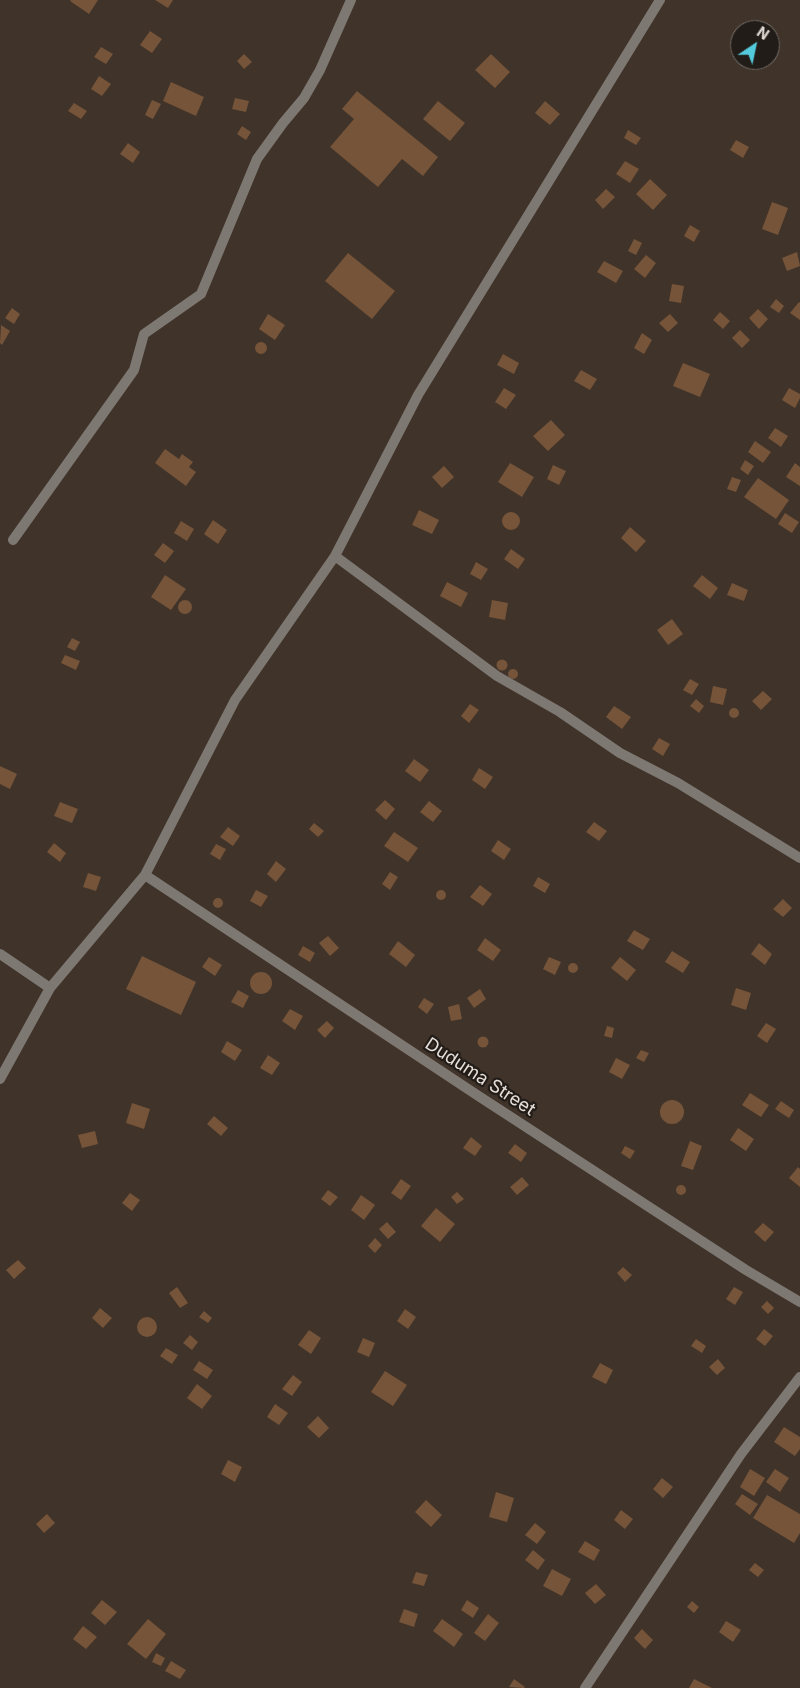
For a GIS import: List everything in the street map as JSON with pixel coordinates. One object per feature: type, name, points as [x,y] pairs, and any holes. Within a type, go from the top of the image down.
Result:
[{"type":"street","points":[[13,540],[134,370],[144,334],[201,294],[258,159],[308,91],[320,70],[351,0]]},
{"type":"street","points":[[0,1079],[50,988],[146,875],[235,700],[335,556],[418,395],[660,0]]},
{"type":"street","points":[[335,556],[496,676],[560,712],[620,752],[678,783],[800,858]]},
{"type":"street","name":"Duduma Street","points":[[146,875],[485,1100],[746,1270],[800,1302]]},
{"type":"street","points":[[0,954],[50,988]]},
{"type":"street","points":[[585,1688],[741,1454],[800,1377]]},
{"type":"building","points":[[71,0],[98,0],[89,14]]},
{"type":"building","points":[[155,0],[173,0],[168,8]]},
{"type":"building","points":[[150,31],[162,39],[152,53],[140,45]]},
{"type":"building","points":[[101,47],[113,54],[106,64],[94,57]]},
{"type":"building","points":[[244,54],[252,62],[244,69],[237,61]]},
{"type":"building","points":[[491,54],[510,72],[495,88],[475,70]]},
{"type":"building","points":[[99,76],[111,84],[102,96],[91,89]]},
{"type":"building","points":[[171,82],[204,97],[196,116],[163,101]]},
{"type":"building","points":[[357,91],[438,157],[423,176],[402,159],[378,187],[330,147],[354,119],[342,109]]},
{"type":"building","points":[[235,98],[249,101],[246,112],[232,109]]},
{"type":"building","points":[[152,100],[161,104],[153,119],[145,115]]},
{"type":"building","points":[[438,101],[465,123],[450,141],[423,119]]},
{"type":"building","points":[[545,101],[560,114],[550,125],[535,113]]},
{"type":"building","points":[[74,103],[87,111],[81,119],[68,111]]},
{"type":"building","points":[[242,126],[251,132],[246,140],[237,134]]},
{"type":"building","points":[[628,130],[641,138],[636,145],[624,138]]},
{"type":"building","points":[[736,140],[749,147],[743,158],[730,150]]},
{"type":"building","points":[[128,143],[140,152],[133,163],[120,154]]},
{"type":"building","points":[[625,161],[639,169],[630,183],[616,174]]},
{"type":"building","points":[[650,179],[667,195],[653,210],[636,194]]},
{"type":"building","points":[[606,189],[615,197],[603,209],[595,200]]},
{"type":"building","points":[[772,202],[788,208],[778,235],[762,229]]},
{"type":"building","points":[[690,225],[700,231],[694,242],[684,236]]},
{"type":"building","points":[[634,239],[642,243],[636,255],[628,251]]},
{"type":"building","points":[[797,252],[800,266],[787,271],[782,258]]},
{"type":"building","points":[[348,253],[395,291],[372,319],[325,281]]},
{"type":"building","points":[[646,255],[656,263],[645,278],[634,269]]},
{"type":"building","points":[[604,261],[623,271],[616,283],[597,272]]},
{"type":"building","points":[[672,284],[684,286],[681,303],[669,301]]},
{"type":"building","points":[[776,299],[784,306],[779,313],[770,307]]},
{"type":"building","points":[[800,303],[800,320],[790,313]]},
{"type":"building","points":[[12,308],[20,314],[14,324],[5,318]]},
{"type":"building","points":[[758,309],[768,319],[759,329],[749,318]]},
{"type":"building","points":[[720,312],[730,321],[723,329],[713,320]]},
{"type":"building","points":[[268,314],[285,325],[275,340],[259,329]]},
{"type":"building","points":[[670,314],[678,323],[668,332],[659,323]]},
{"type":"building","points":[[1,325],[10,331],[2,345],[0,343]]},
{"type":"building","points":[[740,330],[750,340],[742,348],[732,338]]},
{"type":"building","points":[[642,333],[652,340],[644,354],[634,348]]},
{"type":"building","points":[[263,342],[266,343],[266,353],[259,354],[256,353],[255,346],[256,343]]},
{"type":"building","points":[[503,354],[519,363],[514,374],[497,365]]},
{"type":"building","points":[[683,363],[710,374],[700,397],[673,386]]},
{"type":"building","points":[[581,370],[597,379],[590,390],[574,381]]},
{"type":"building","points":[[504,388],[516,395],[506,409],[495,402]]},
{"type":"building","points":[[789,388],[800,394],[795,408],[782,400]]},
{"type":"building","points":[[551,420],[565,435],[548,451],[533,436]]},
{"type":"building","points":[[775,428],[788,436],[781,447],[768,438]]},
{"type":"building","points":[[755,441],[771,452],[763,463],[748,452]]},
{"type":"building","points":[[165,449],[179,459],[182,454],[193,462],[189,467],[196,472],[186,486],[155,463]]},
{"type":"building","points":[[745,460],[754,466],[748,475],[740,469]]},
{"type":"building","points":[[510,463],[534,477],[522,497],[498,482]]},
{"type":"building","points":[[795,463],[800,467],[800,486],[786,477]]},
{"type":"building","points":[[553,465],[566,471],[559,485],[547,479]]},
{"type":"building","points":[[444,466],[454,477],[442,488],[432,477]]},
{"type":"building","points":[[732,477],[741,480],[736,492],[727,489]]},
{"type":"building","points":[[758,478],[789,500],[776,519],[744,497]]},
{"type":"building","points":[[419,510],[439,520],[432,534],[412,525]]},
{"type":"building","points":[[507,512],[515,512],[520,517],[518,528],[507,530],[502,525],[502,517]]},
{"type":"building","points":[[785,513],[799,522],[792,533],[778,524]]},
{"type":"building","points":[[213,520],[227,530],[218,544],[204,534]]},
{"type":"building","points":[[181,521],[194,529],[187,541],[174,533]]},
{"type":"building","points":[[630,527],[646,541],[636,552],[621,538]]},
{"type":"building","points":[[163,543],[174,551],[165,563],[154,555]]},
{"type":"building","points":[[511,549],[525,559],[518,569],[504,559]]},
{"type":"building","points":[[476,562],[488,569],[481,580],[470,574]]},
{"type":"building","points":[[165,575],[186,589],[171,610],[151,597]]},
{"type":"building","points":[[702,575],[718,588],[710,599],[693,586]]},
{"type":"building","points":[[447,582],[468,593],[461,607],[440,596]]},
{"type":"building","points":[[732,583],[748,590],[744,601],[727,595]]},
{"type":"building","points":[[182,600],[188,600],[192,607],[188,614],[182,614],[178,610],[178,604]]},
{"type":"building","points":[[492,600],[508,603],[505,620],[489,617]]},
{"type":"building","points":[[672,619],[683,634],[668,645],[657,630]]},
{"type":"building","points":[[72,638],[80,642],[75,651],[67,647]]},
{"type":"building","points":[[65,655],[80,661],[76,670],[61,663]]},
{"type":"building","points":[[500,660],[504,660],[507,665],[506,669],[500,670],[497,667],[497,663]]},
{"type":"building","points":[[513,669],[518,674],[513,679],[508,674]]},
{"type":"building","points":[[690,679],[699,684],[692,695],[683,690]]},
{"type":"building","points":[[713,686],[727,689],[723,705],[710,702]]},
{"type":"building","points":[[763,691],[772,699],[761,710],[752,701]]},
{"type":"building","points":[[696,699],[704,706],[699,713],[690,706]]},
{"type":"building","points":[[470,704],[479,710],[469,723],[461,716]]},
{"type":"building","points":[[614,706],[631,717],[622,729],[606,717]]},
{"type":"building","points":[[732,708],[736,708],[739,713],[738,717],[732,718],[729,715],[729,711]]},
{"type":"building","points":[[659,738],[670,744],[663,756],[652,749]]},
{"type":"building","points":[[414,759],[429,770],[420,782],[405,771]]},
{"type":"building","points":[[0,766],[17,774],[10,789],[0,784]]},
{"type":"building","points":[[479,768],[493,777],[485,789],[472,780]]},
{"type":"building","points":[[385,800],[395,809],[386,820],[375,810]]},
{"type":"building","points":[[429,801],[442,811],[433,822],[420,812]]},
{"type":"building","points":[[60,802],[78,809],[72,823],[54,816]]},
{"type":"building","points":[[594,822],[607,831],[599,841],[586,832]]},
{"type":"building","points":[[314,823],[324,831],[318,837],[309,829]]},
{"type":"building","points":[[228,827],[240,836],[233,846],[220,837]]},
{"type":"building","points":[[394,832],[418,848],[408,862],[384,846]]},
{"type":"building","points":[[498,840],[511,849],[504,860],[491,851]]},
{"type":"building","points":[[54,843],[66,853],[60,862],[47,852]]},
{"type":"building","points":[[216,844],[226,849],[220,860],[210,854]]},
{"type":"building","points":[[276,861],[286,869],[276,882],[267,874]]},
{"type":"building","points":[[390,872],[398,877],[390,890],[382,884]]},
{"type":"building","points":[[88,873],[101,877],[96,891],[83,887]]},
{"type":"building","points":[[538,877],[550,884],[545,893],[533,886]]},
{"type":"building","points":[[480,885],[492,894],[483,906],[470,897]]},
{"type":"building","points":[[256,890],[268,896],[261,907],[250,901]]},
{"type":"building","points":[[441,890],[446,895],[441,900],[436,895]]},
{"type":"building","points":[[216,898],[220,898],[223,903],[222,907],[216,908],[213,905],[213,901]]},
{"type":"building","points":[[783,899],[792,908],[783,917],[773,909]]},
{"type":"building","points":[[634,930],[650,939],[643,950],[627,941]]},
{"type":"building","points":[[328,936],[339,948],[330,956],[319,943]]},
{"type":"building","points":[[485,938],[501,950],[493,961],[477,950]]},
{"type":"building","points":[[398,941],[415,955],[406,967],[389,954]]},
{"type":"building","points":[[759,943],[772,954],[765,965],[751,954]]},
{"type":"building","points":[[303,946],[315,953],[310,962],[298,955]]},
{"type":"building","points":[[672,951],[690,962],[683,973],[665,962]]},
{"type":"building","points":[[142,956],[196,982],[181,1015],[126,989]]},
{"type":"building","points":[[209,957],[222,965],[215,976],[202,967]]},
{"type":"building","points":[[549,957],[561,962],[555,975],[543,969]]},
{"type":"building","points":[[620,957],[636,970],[627,981],[611,968]]},
{"type":"building","points":[[571,963],[575,963],[578,968],[577,972],[571,973],[568,970],[568,966]]},
{"type":"building","points":[[261,972],[269,975],[272,983],[269,991],[261,994],[253,991],[250,983],[253,975]]},
{"type":"building","points":[[736,988],[751,993],[746,1010],[731,1005]]},
{"type":"building","points":[[480,989],[486,999],[474,1008],[467,998]]},
{"type":"building","points":[[238,990],[249,996],[243,1008],[231,1002]]},
{"type":"building","points":[[424,998],[434,1004],[427,1014],[418,1007]]},
{"type":"building","points":[[459,1004],[462,1019],[451,1021],[448,1007]]},
{"type":"building","points":[[290,1009],[303,1016],[295,1030],[282,1021]]},
{"type":"building","points":[[327,1021],[334,1028],[325,1038],[317,1030]]},
{"type":"building","points":[[766,1023],[776,1029],[767,1043],[757,1036]]},
{"type":"building","points":[[607,1026],[614,1028],[612,1038],[604,1036]]},
{"type":"building","points":[[481,1037],[485,1037],[488,1042],[487,1046],[481,1047],[478,1044],[478,1040]]},
{"type":"building","points":[[227,1041],[242,1050],[235,1061],[221,1052]]},
{"type":"building","points":[[641,1050],[649,1053],[644,1062],[636,1058]]},
{"type":"building","points":[[268,1055],[280,1063],[272,1075],[260,1068]]},
{"type":"building","points":[[616,1058],[630,1065],[622,1079],[609,1072]]},
{"type":"building","points":[[750,1093],[769,1105],[761,1117],[742,1105]]},
{"type":"building","points":[[672,1100],[680,1104],[684,1112],[680,1120],[672,1124],[664,1120],[660,1112],[664,1104]]},
{"type":"building","points":[[781,1101],[794,1110],[789,1118],[775,1109]]},
{"type":"building","points":[[132,1103],[150,1109],[144,1129],[126,1123]]},
{"type":"building","points":[[214,1116],[228,1128],[221,1136],[207,1124]]},
{"type":"building","points":[[738,1128],[754,1139],[746,1151],[730,1140]]},
{"type":"building","points":[[95,1131],[98,1144],[82,1148],[78,1135]]},
{"type":"building","points":[[471,1137],[482,1146],[475,1156],[463,1148]]},
{"type":"building","points":[[690,1141],[702,1146],[693,1170],[681,1166]]},
{"type":"building","points":[[515,1144],[527,1153],[521,1162],[508,1153]]},
{"type":"building","points":[[625,1146],[635,1151],[630,1159],[621,1153]]},
{"type":"building","points":[[798,1167],[800,1169],[800,1187],[789,1178]]},
{"type":"building","points":[[522,1177],[529,1185],[517,1195],[510,1187]]},
{"type":"building","points":[[401,1179],[411,1186],[401,1200],[391,1193]]},
{"type":"building","points":[[681,1185],[686,1190],[681,1195],[676,1190]]},
{"type":"building","points":[[328,1190],[338,1197],[330,1206],[321,1199]]},
{"type":"building","points":[[457,1192],[464,1199],[457,1204],[451,1197]]},
{"type":"building","points":[[130,1193],[140,1200],[132,1211],[122,1203]]},
{"type":"building","points":[[361,1195],[375,1205],[364,1220],[351,1210]]},
{"type":"building","points":[[436,1208],[455,1224],[440,1242],[421,1226]]},
{"type":"building","points":[[387,1222],[396,1232],[388,1239],[379,1229]]},
{"type":"building","points":[[763,1223],[774,1232],[765,1242],[754,1232]]},
{"type":"building","points":[[375,1238],[382,1245],[375,1253],[368,1246]]},
{"type":"building","points":[[18,1260],[26,1268],[14,1279],[6,1270]]},
{"type":"building","points":[[623,1267],[632,1275],[625,1282],[617,1273]]},
{"type":"building","points":[[177,1287],[188,1303],[180,1308],[169,1293]]},
{"type":"building","points":[[734,1287],[743,1292],[735,1305],[726,1299]]},
{"type":"building","points":[[767,1301],[774,1308],[768,1314],[761,1307]]},
{"type":"building","points":[[100,1308],[112,1318],[103,1328],[92,1318]]},
{"type":"building","points":[[405,1309],[416,1317],[408,1329],[397,1321]]},
{"type":"building","points":[[204,1311],[212,1318],[208,1323],[199,1317]]},
{"type":"building","points":[[147,1317],[154,1320],[157,1327],[154,1334],[147,1337],[140,1334],[137,1327],[140,1320]]},
{"type":"building","points":[[764,1329],[773,1336],[765,1346],[756,1339]]},
{"type":"building","points":[[309,1330],[321,1338],[311,1354],[298,1345]]},
{"type":"building","points":[[190,1335],[198,1342],[192,1350],[183,1343]]},
{"type":"building","points":[[363,1338],[375,1343],[369,1357],[357,1352]]},
{"type":"building","points":[[696,1339],[706,1346],[702,1353],[691,1346]]},
{"type":"building","points":[[166,1348],[178,1355],[172,1364],[160,1356]]},
{"type":"building","points":[[718,1359],[725,1368],[717,1375],[709,1367]]},
{"type":"building","points":[[199,1361],[213,1370],[207,1379],[193,1370]]},
{"type":"building","points":[[600,1363],[613,1370],[606,1384],[592,1377]]},
{"type":"building","points":[[385,1371],[407,1385],[393,1406],[371,1392]]},
{"type":"building","points":[[293,1375],[302,1382],[292,1396],[282,1389]]},
{"type":"building","points":[[197,1384],[212,1396],[202,1409],[187,1398]]},
{"type":"building","points":[[275,1404],[288,1413],[279,1425],[267,1417]]},
{"type":"building","points":[[318,1416],[329,1428],[319,1438],[307,1427]]},
{"type":"building","points":[[784,1427],[800,1437],[800,1449],[795,1456],[774,1442]]},
{"type":"building","points":[[228,1460],[242,1467],[235,1482],[221,1474]]},
{"type":"building","points":[[750,1469],[765,1478],[754,1496],[740,1487]]},
{"type":"building","points":[[775,1469],[789,1478],[780,1492],[766,1482]]},
{"type":"building","points":[[662,1478],[673,1487],[663,1498],[653,1489]]},
{"type":"building","points":[[496,1492],[514,1498],[507,1522],[489,1517]]},
{"type":"building","points":[[742,1494],[758,1504],[750,1515],[735,1504]]},
{"type":"building","points":[[767,1495],[800,1514],[800,1533],[794,1543],[753,1518]]},
{"type":"building","points":[[426,1500],[442,1515],[431,1527],[415,1512]]},
{"type":"building","points":[[621,1510],[633,1519],[625,1529],[614,1520]]},
{"type":"building","points":[[47,1514],[55,1523],[44,1533],[36,1524]]},
{"type":"building","points":[[535,1523],[546,1532],[537,1544],[525,1535]]},
{"type":"building","points":[[585,1541],[600,1550],[594,1561],[578,1552]]},
{"type":"building","points":[[533,1550],[545,1560],[538,1570],[525,1560]]},
{"type":"building","points":[[755,1563],[764,1570],[758,1577],[749,1570]]},
{"type":"building","points":[[552,1569],[571,1579],[562,1596],[543,1586]]},
{"type":"building","points":[[416,1572],[428,1575],[424,1586],[412,1583]]},
{"type":"building","points":[[596,1584],[606,1595],[595,1604],[585,1593]]},
{"type":"building","points":[[102,1600],[117,1612],[105,1625],[91,1613]]},
{"type":"building","points":[[467,1600],[479,1608],[473,1618],[461,1610]]},
{"type":"building","points":[[692,1601],[699,1607],[694,1613],[687,1607]]},
{"type":"building","points":[[404,1609],[418,1614],[414,1627],[399,1622]]},
{"type":"building","points":[[488,1614],[499,1623],[485,1641],[474,1633]]},
{"type":"building","points":[[148,1619],[166,1634],[146,1659],[127,1644]]},
{"type":"building","points":[[442,1619],[463,1634],[454,1647],[433,1631]]},
{"type":"building","points":[[726,1621],[741,1630],[733,1642],[719,1632]]},
{"type":"building","points":[[83,1626],[97,1637],[86,1649],[73,1639]]},
{"type":"building","points":[[642,1629],[653,1640],[645,1649],[634,1638]]},
{"type":"building","points":[[156,1653],[165,1658],[161,1666],[152,1662]]},
{"type":"building","points":[[171,1661],[186,1670],[180,1679],[165,1671]]},
{"type":"building","points":[[514,1679],[525,1687],[509,1687]]},
{"type":"building","points":[[694,1679],[712,1688],[689,1688]]}]
